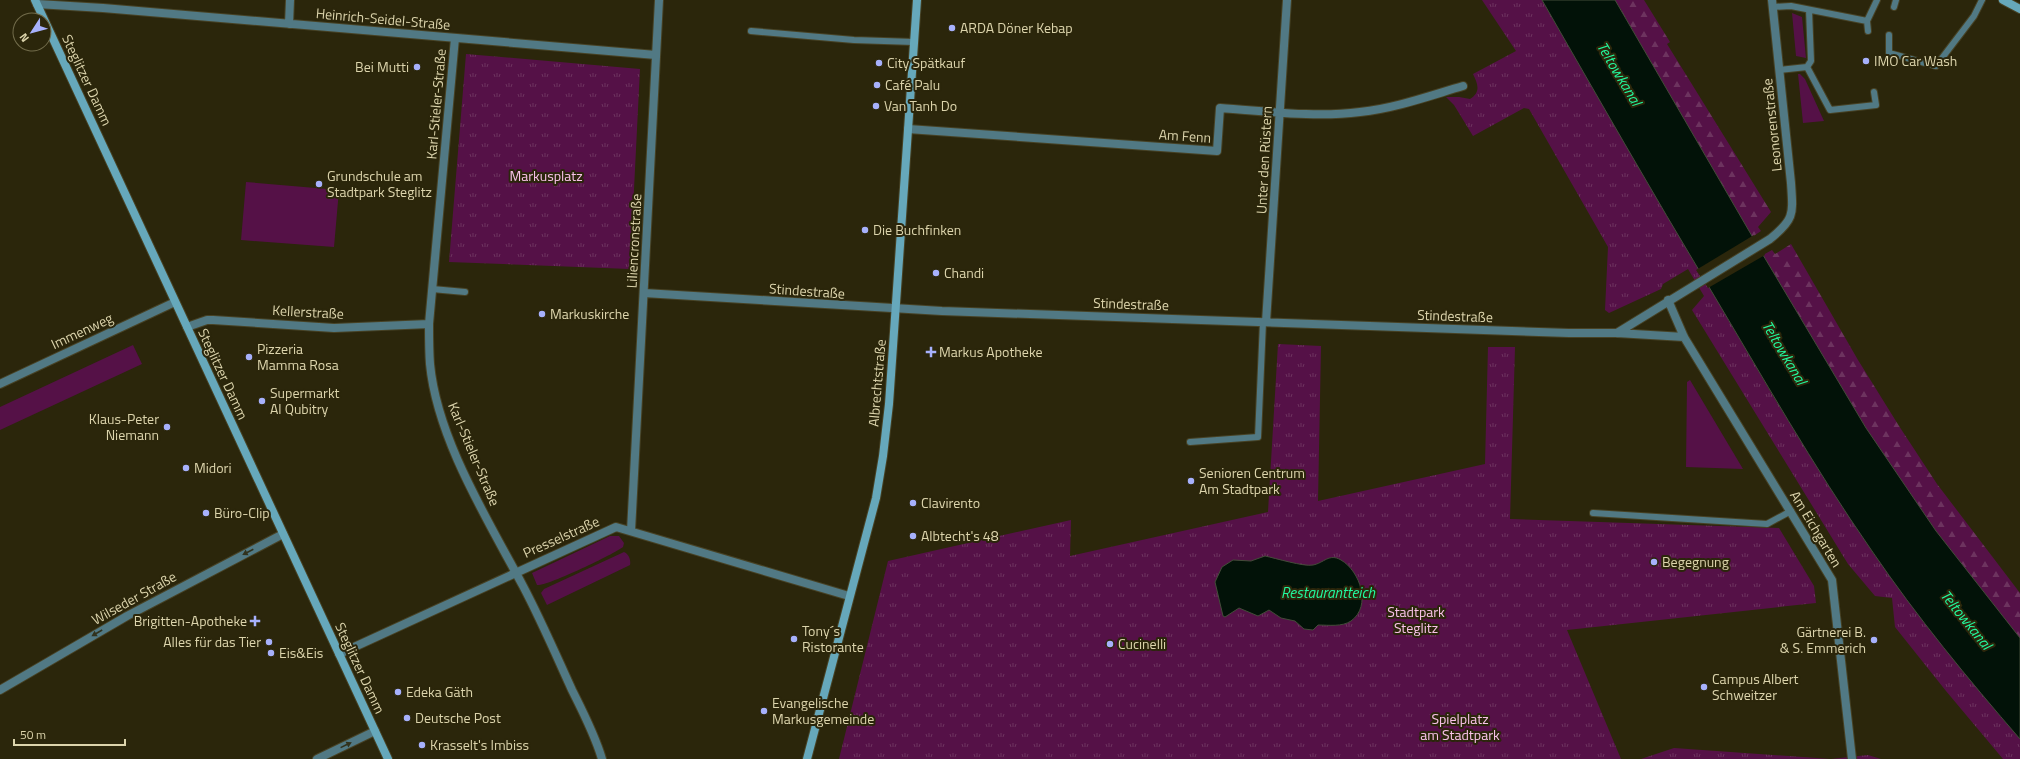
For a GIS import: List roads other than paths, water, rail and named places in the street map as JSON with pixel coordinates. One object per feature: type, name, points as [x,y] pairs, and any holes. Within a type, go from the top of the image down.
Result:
[{"type":"main road","name":"Albrechtstraße","points":[[807,759],[880,476],[889,404],[917,0]]},
{"type":"main road","points":[[2003,0],[2020,9]]},
{"type":"main road","name":"Steglitzer Damm","points":[[36,2],[388,759]]},
{"type":"street","points":[[289,24],[290,0]]},
{"type":"street","name":"Liliencronstraße","points":[[631,531],[659,0]]},
{"type":"street","name":"Unter den Rüstern","points":[[1265,322],[1287,0]]},
{"type":"street","name":"Heinrich-Seidel-Straße","points":[[36,2],[656,55]]},
{"type":"street","name":"Leonorenstraße","points":[[1668,300],[1770,239],[1783,228],[1791,218],[1792,206],[1773,4]]},
{"type":"street","name":"Karl-Stieler-Straße","points":[[455,38],[429,324],[430,364],[444,424],[479,504],[534,608],[583,713],[602,759]]},
{"type":"street","name":"Am Fenn","points":[[908,129],[1217,151],[1220,108],[1323,114],[1359,112],[1418,101],[1463,86]]},
{"type":"street","name":"Stindestraße","points":[[644,294],[896,308],[1569,333],[1616,333],[1684,337]]},
{"type":"street","points":[[1616,333],[1668,300],[1684,337]]},
{"type":"street","name":"Immenweg","points":[[0,384],[175,302]]},
{"type":"street","name":"Kellerstraße","points":[[187,328],[207,320],[334,328],[429,324]]},
{"type":"street","name":"Am Eichgarten","points":[[1684,337],[1832,580],[1852,759]]},
{"type":"street","name":"Presselstraße","points":[[339,654],[616,527],[849,596]]},
{"type":"street","name":"Wilseder Straße","points":[[0,690],[127,616],[283,534]]},
{"type":"street","points":[[317,759],[375,731]]},
{"type":"lane","points":[[1868,31],[1867,21],[1877,0]]},
{"type":"lane","points":[[1894,7],[1896,0]]},
{"type":"lane","points":[[1889,35],[1889,53],[1936,66],[1974,16],[1982,0]]},
{"type":"lane","points":[[1773,4],[1791,6],[1867,21]]},
{"type":"lane","points":[[1808,67],[1811,61],[1809,10]]},
{"type":"lane","points":[[751,31],[854,40],[914,42]]},
{"type":"lane","points":[[1779,70],[1808,67]]},
{"type":"lane","points":[[1808,67],[1830,110],[1876,105],[1874,92]]},
{"type":"lane","points":[[432,289],[465,292]]},
{"type":"lane","points":[[1190,442],[1258,437],[1265,322]]},
{"type":"lane","points":[[1593,513],[1767,524],[1791,511]]},
{"type":"water","name":"Teltowkanal","points":[[1542,0],[1615,0],[1763,255],[1866,428],[1936,531],[2020,638],[2020,739],[1962,671],[1925,624],[1889,576],[1850,519],[1788,420],[1667,216]]},
{"type":"water","name":"Restaurantteich","points":[[1265,556],[1296,564],[1309,565],[1317,564],[1330,558],[1337,558],[1341,560],[1354,572],[1361,589],[1361,607],[1357,615],[1347,623],[1318,625],[1313,630],[1304,629],[1295,621],[1281,618],[1269,610],[1258,616],[1239,608],[1225,617],[1223,616],[1215,582],[1222,567],[1233,560],[1251,561]]},
{"type":"place","name":"ARDA Döner Kebap","points":[[952,28]]},
{"type":"place","name":"IMO Car Wash","points":[[1866,61]]},
{"type":"place","name":"City Spätkauf","points":[[879,63]]},
{"type":"place","name":"Bei Mutti","points":[[417,67]]},
{"type":"place","name":"Café Palu","points":[[877,85]]},
{"type":"place","name":"Van Tanh Do","points":[[876,106]]},
{"type":"place","name":"Grundschule am Stadtpark Steglitz","points":[[319,184]]},
{"type":"place","name":"Die Buchfinken","points":[[865,230]]},
{"type":"place","name":"Chandi","points":[[936,273]]},
{"type":"place","name":"Markuskirche","points":[[542,314]]},
{"type":"place","name":"Markus Apotheke","points":[[931,352]]},
{"type":"place","name":"Pizzeria Mamma Rosa","points":[[249,357]]},
{"type":"place","name":"Supermarkt Al Qubitry","points":[[262,401]]},
{"type":"place","name":"Klaus-Peter Niemann","points":[[167,427]]},
{"type":"place","name":"Midori","points":[[186,468]]},
{"type":"place","name":"Senioren Centrum Am Stadtpark","points":[[1191,481]]},
{"type":"place","name":"Clavirento","points":[[913,503]]},
{"type":"place","name":"Büro-Clip","points":[[206,513]]},
{"type":"place","name":"Albtecht's 48","points":[[913,536]]},
{"type":"place","name":"Begegnung","points":[[1654,562]]},
{"type":"place","name":"Brigitten-Apotheke","points":[[255,621]]},
{"type":"place","name":"Tony´s Ristorante","points":[[794,639]]},
{"type":"place","name":"Gärtnerei B. & S. Emmerich","points":[[1874,640]]},
{"type":"place","name":"Alles für das Tier","points":[[269,642]]},
{"type":"place","name":"Cucinelli","points":[[1110,644]]},
{"type":"place","name":"Eis&Eis","points":[[271,653]]},
{"type":"place","name":"Campus Albert Schweitzer","points":[[1704,687]]},
{"type":"place","name":"Edeka Gäth","points":[[398,692]]},
{"type":"place","name":"Evangelische Markusgemeinde","points":[[764,711]]},
{"type":"place","name":"Deutsche Post","points":[[407,718]]},
{"type":"place","name":"Krasselt's Imbiss","points":[[422,745]]},
{"type":"park label","name":"Markusplatz","points":[[546,176]]},
{"type":"park label","name":"Stadtpark Steglitz","points":[[1416,620]]},
{"type":"park label","name":"Spielplatz am Stadtpark","points":[[1460,728]]}]
